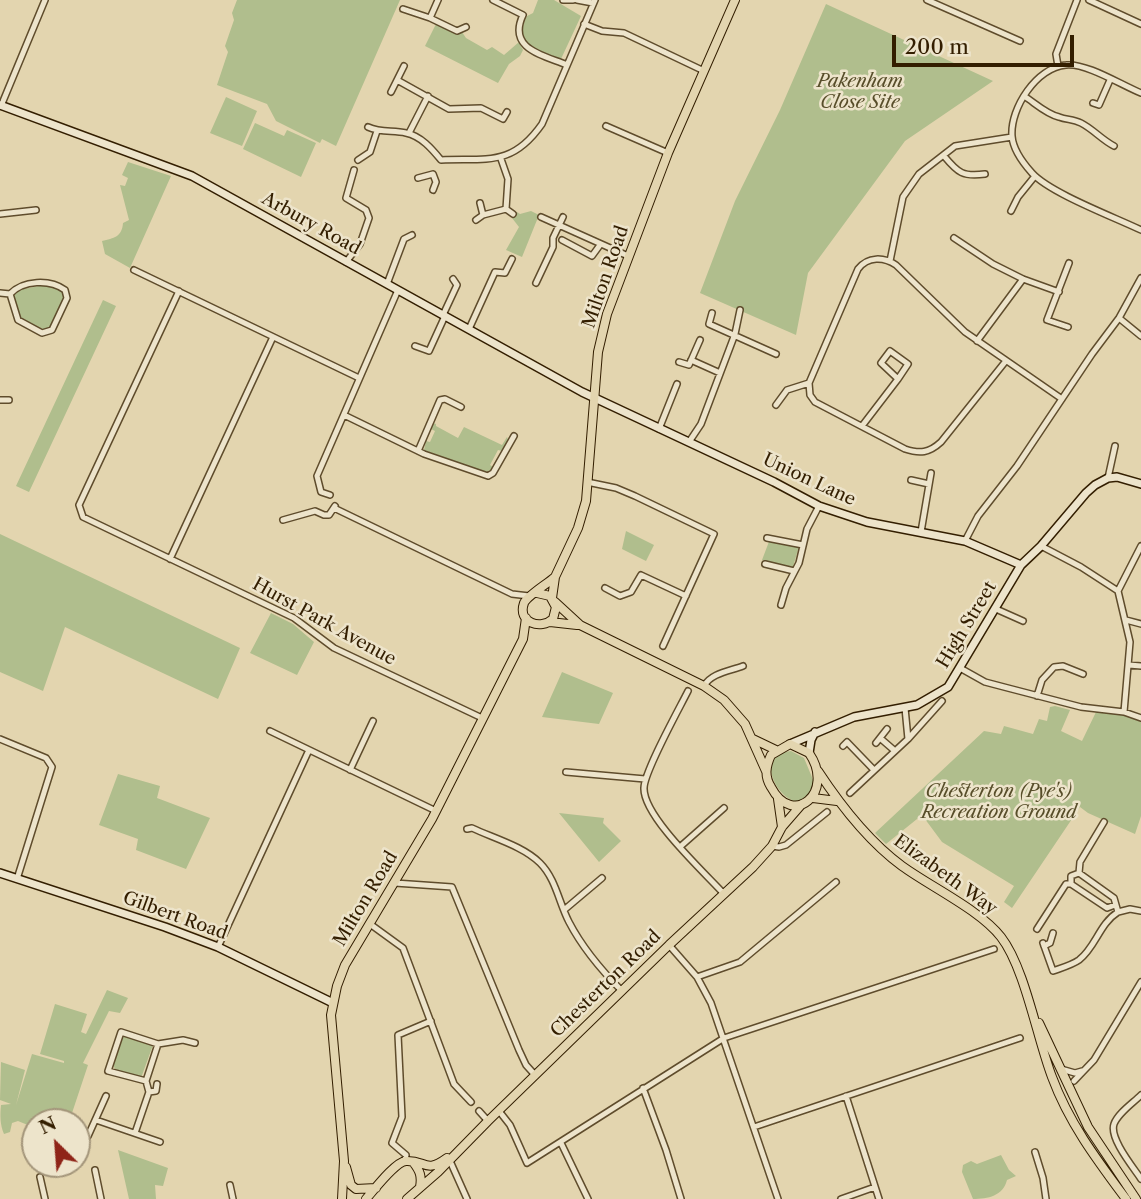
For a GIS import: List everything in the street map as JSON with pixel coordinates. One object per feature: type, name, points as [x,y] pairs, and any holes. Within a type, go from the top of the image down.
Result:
[{"type":"main road","name":"Milton Road","points":[[554,600],[555,577],[581,519],[587,482],[598,352],[604,327],[668,153],[736,0]]},
{"type":"main road","name":"Milton Road","points":[[533,594],[555,577]]},
{"type":"main road","points":[[579,625],[548,594],[533,594],[523,606],[526,618],[538,625],[563,621],[579,625],[704,686],[724,700],[736,712],[753,739],[768,781],[778,799],[782,827]]},
{"type":"main road","points":[[550,622],[556,611],[554,600]]},
{"type":"main road","name":"Milton Road","points":[[342,1199],[344,1161],[331,1023],[333,1003],[345,965],[396,883],[436,811],[523,639],[526,618]]},
{"type":"main road","name":"Milton Road","points":[[523,639],[538,625]]},
{"type":"main road","points":[[753,739],[776,750]]},
{"type":"main road","points":[[766,771],[771,755],[790,744],[809,753],[818,771],[819,783],[813,797],[802,804],[788,805],[778,799]]},
{"type":"main road","name":"Elizabeth Way","points":[[818,771],[837,801],[888,855],[982,920],[1007,945],[1058,1068],[1098,1144],[1136,1199]]},
{"type":"main road","points":[[813,797],[837,801]]},
{"type":"main road","name":"Chesterton Road","points":[[463,1146],[669,945],[754,867],[802,804]]},
{"type":"main road","name":"Elizabeth Way","points":[[1021,981],[1061,1101],[1089,1150],[1126,1199]]},
{"type":"main road","points":[[366,1199],[400,1163],[409,1162],[429,1168],[437,1166],[463,1146]]},
{"type":"main road","points":[[407,1199],[463,1146]]},
{"type":"main road","points":[[344,1161],[351,1185],[360,1190],[376,1188]]},
{"type":"main road","points":[[409,1162],[421,1175],[420,1187]]},
{"type":"street","points":[[1,105],[45,0]]},
{"type":"street","points":[[430,18],[438,0]]},
{"type":"street","points":[[493,0],[523,15],[519,35],[526,48],[567,65]]},
{"type":"street","points":[[368,127],[377,131],[409,133],[425,143],[441,160],[501,159],[519,150],[542,124],[594,2],[562,0]]},
{"type":"street","points":[[927,0],[1020,41]]},
{"type":"street","points":[[1058,66],[1056,54],[1077,0]]},
{"type":"street","points":[[1089,0],[1141,24]]},
{"type":"street","points":[[403,9],[457,31],[466,27]]},
{"type":"street","points":[[584,24],[602,31],[624,33],[704,71]]},
{"type":"street","points":[[1141,93],[1084,67],[1069,64],[1058,66],[1041,76],[1024,96],[1016,111],[1012,137],[1023,163],[1035,176],[1061,192],[1141,230]]},
{"type":"street","points":[[391,92],[404,66]]},
{"type":"street","points":[[397,80],[449,109],[481,108],[503,119]]},
{"type":"street","points":[[1093,103],[1099,105],[1110,80]]},
{"type":"street","points":[[409,133],[428,96]]},
{"type":"street","points":[[1024,96],[1049,113],[1085,125],[1102,140],[1114,146]]},
{"type":"street","name":"Arbury Road","points":[[1,105],[192,176],[593,398]]},
{"type":"street","points":[[499,126],[507,111]]},
{"type":"street","points":[[606,126],[668,153]]},
{"type":"street","points":[[358,160],[370,152],[377,131]]},
{"type":"street","points":[[890,261],[903,197],[919,174],[950,149],[961,144],[1012,137]]},
{"type":"street","points":[[367,153],[371,161]]},
{"type":"street","points":[[944,156],[962,174],[985,174]]},
{"type":"street","points":[[501,159],[508,179],[506,209]]},
{"type":"street","points":[[418,178],[433,174],[441,160]]},
{"type":"street","points":[[346,262],[360,244],[369,218],[366,210],[346,198],[354,170]]},
{"type":"street","points":[[433,174],[436,182],[433,190]]},
{"type":"street","points":[[1011,211],[1018,197],[1035,176]]},
{"type":"street","points":[[480,203],[483,215]]},
{"type":"street","points":[[506,209],[513,214]]},
{"type":"street","points":[[476,220],[483,215],[506,209]]},
{"type":"street","points":[[0,214],[36,210]]},
{"type":"street","points":[[541,217],[628,257]]},
{"type":"street","points":[[536,283],[563,218]]},
{"type":"street","points":[[387,284],[404,239],[412,235]]},
{"type":"street","points":[[954,238],[968,244],[993,264],[1059,292]]},
{"type":"street","points":[[562,240],[592,256],[600,245]]},
{"type":"street","points":[[469,329],[495,272],[505,273],[512,259]]},
{"type":"street","points":[[1005,362],[934,448],[916,453],[815,402],[810,395],[809,383],[858,269],[871,259],[890,261],[948,318],[1005,362],[1062,399]]},
{"type":"street","points":[[1068,327],[1047,320],[1069,263]]},
{"type":"street","points":[[134,270],[359,378]]},
{"type":"street","points":[[965,541],[978,516],[1017,466],[1119,318],[1138,289],[1141,278]]},
{"type":"street","points":[[415,346],[429,351],[457,285],[453,279]]},
{"type":"street","points":[[977,341],[1023,279]]},
{"type":"street","points":[[0,293],[10,294],[20,286],[48,282],[65,290],[67,298],[55,327],[42,333],[18,320],[10,294]]},
{"type":"street","points":[[321,492],[317,476],[398,290]]},
{"type":"street","name":"Hurst Park Avenue","points":[[178,291],[79,505],[83,517],[294,618],[334,648],[482,718]]},
{"type":"street","points":[[688,442],[701,424],[735,334],[740,310]]},
{"type":"street","points":[[705,332],[712,313]]},
{"type":"street","points":[[1119,318],[1141,336]]},
{"type":"street","points":[[709,324],[776,354]]},
{"type":"street","points":[[170,559],[273,337]]},
{"type":"street","points":[[679,362],[689,365],[699,341]]},
{"type":"street","points":[[862,426],[898,379],[908,364],[890,351],[881,363],[898,379]]},
{"type":"street","points":[[691,360],[720,373]]},
{"type":"street","points":[[776,405],[787,390],[809,383]]},
{"type":"street","points":[[660,429],[677,384]]},
{"type":"street","name":"Union Lane","points":[[593,398],[819,506],[867,522],[965,541],[1021,565]]},
{"type":"street","points":[[418,451],[440,400],[445,399],[461,407]]},
{"type":"street","points":[[0,400],[9,400]]},
{"type":"street","points":[[344,415],[418,451],[489,476],[514,436]]},
{"type":"street","points":[[1115,446],[1108,478],[1117,477],[1141,484]]},
{"type":"street","points":[[921,532],[931,472]]},
{"type":"street","name":"High Street","points":[[790,744],[854,717],[905,708],[931,699],[947,687],[1021,565],[1041,546],[1086,493],[1108,478]]},
{"type":"street","points":[[911,480],[929,484]]},
{"type":"street","points":[[587,482],[616,488],[715,534],[663,646]]},
{"type":"street","points":[[321,492],[330,495]]},
{"type":"street","points":[[314,497],[321,492]]},
{"type":"street","points":[[781,604],[799,563],[807,529],[819,506]]},
{"type":"street","points":[[284,520],[315,511],[329,515],[335,507],[514,594],[533,594]]},
{"type":"street","points":[[767,538],[803,545]]},
{"type":"street","points":[[1118,591],[1141,545]]},
{"type":"street","points":[[1041,546],[1118,591],[1130,642],[1124,712]]},
{"type":"street","points":[[765,564],[794,571]]},
{"type":"street","points":[[606,588],[620,596],[631,592],[641,575],[686,596]]},
{"type":"street","points":[[514,594],[523,606]]},
{"type":"street","points":[[996,609],[1023,621]]},
{"type":"street","points":[[1126,620],[1141,624]]},
{"type":"street","points":[[1129,665],[1141,666]]},
{"type":"street","points":[[704,686],[714,676],[744,666]]},
{"type":"street","points":[[1037,696],[1042,680],[1049,671],[1058,666],[1083,674]]},
{"type":"street","points":[[960,668],[985,682],[1081,707],[1124,712],[1141,718]]},
{"type":"street","points":[[688,691],[645,779],[644,789],[647,805],[724,894]]},
{"type":"street","points":[[850,793],[908,739],[942,701]]},
{"type":"street","points":[[905,708],[908,739]]},
{"type":"street","points":[[350,770],[373,721]]},
{"type":"street","points":[[887,729],[878,740],[895,751]]},
{"type":"street","points":[[270,732],[436,811]]},
{"type":"street","points":[[809,753],[811,740],[816,732]]},
{"type":"street","points":[[0,739],[46,758],[52,767],[17,878]]},
{"type":"street","points":[[843,746],[847,742],[874,770]]},
{"type":"street","points":[[218,947],[309,750]]},
{"type":"street","points":[[566,772],[645,779]]},
{"type":"street","points":[[681,846],[724,808]]},
{"type":"street","name":"Chesterton Road","points":[[772,846],[786,845],[827,812]]},
{"type":"street","points":[[1079,873],[1080,862],[1104,822]]},
{"type":"street","points":[[467,829],[472,828],[515,848],[540,863],[557,890],[564,910],[586,949],[622,991]]},
{"type":"street","name":"Gilbert Road","points":[[0,873],[218,947],[333,1003]]},
{"type":"street","points":[[1071,884],[1071,876],[1079,873]]},
{"type":"street","points":[[1054,933],[1050,943],[1043,944],[1053,971],[1077,961],[1116,909],[1114,898],[1079,873]]},
{"type":"street","points":[[564,910],[601,878]]},
{"type":"street","points":[[696,977],[740,962],[836,882]]},
{"type":"street","points":[[396,883],[452,887],[519,1050],[526,1065],[535,1075]]},
{"type":"street","points":[[1037,929],[1066,884],[1071,884],[1107,908],[1141,911]]},
{"type":"street","points":[[370,925],[403,947],[454,1084],[471,1102]]},
{"type":"street","points":[[669,945],[696,977],[711,1003],[778,1199]]},
{"type":"street","points":[[499,1111],[510,1125],[527,1163],[724,1038],[994,949]]},
{"type":"street","points":[[1074,1080],[1094,1060],[1141,982]]},
{"type":"street","points":[[409,1162],[406,1155],[392,1143],[402,1116],[398,1035],[431,1021]]},
{"type":"street","points":[[146,1081],[108,1071],[121,1032],[158,1044],[183,1040],[195,1043]]},
{"type":"street","points":[[754,1127],[1020,1038]]},
{"type":"street","points":[[135,1133],[149,1092],[146,1081],[158,1044]]},
{"type":"street","points":[[1058,1068],[1075,1073],[1083,1070]]},
{"type":"street","points":[[149,1092],[156,1091],[157,1084]]},
{"type":"street","points":[[643,1088],[681,1199]]},
{"type":"street","points":[[1141,1095],[1116,1119],[1113,1132],[1141,1178]]},
{"type":"street","points":[[91,1130],[106,1096]]},
{"type":"street","points":[[846,1096],[879,1199]]},
{"type":"street","points":[[479,1111],[488,1121]]},
{"type":"street","points":[[96,1120],[160,1142]]},
{"type":"street","points":[[561,1143],[588,1199]]},
{"type":"street","points":[[1035,1152],[1046,1199]]},
{"type":"street","points":[[450,1161],[467,1199]]},
{"type":"street","points":[[95,1170],[101,1199]]},
{"type":"street","points":[[40,1178],[45,1199]]},
{"type":"street","points":[[230,1185],[233,1199]]},
{"type":"street","points":[[841,1199],[875,1187]]},
{"type":"green space","points":[[237,0],[400,0],[336,146],[322,139],[320,143],[276,121],[267,104],[217,85],[228,52],[225,46],[234,20],[232,13]]},
{"type":"green space","points":[[538,0],[554,0],[581,16],[561,59],[536,50],[525,41],[523,26],[527,16],[533,13]]},
{"type":"green space","name":"Pakenham Close Site","points":[[826,4],[993,81],[905,141],[808,273],[796,335],[700,293],[735,201],[780,110]]},
{"type":"green space","points":[[436,24],[462,32],[466,38],[487,50],[492,47],[504,55],[519,42],[523,50],[520,56],[509,64],[498,83],[425,46]]},
{"type":"green space","points":[[226,97],[257,111],[242,146],[210,133]]},
{"type":"green space","points":[[255,123],[284,136],[287,130],[316,143],[301,177],[243,149]]},
{"type":"green space","points":[[128,162],[171,176],[130,268],[105,254],[102,241],[117,236],[123,223],[129,220],[120,185],[125,186],[128,178],[122,175]]},
{"type":"green space","points":[[531,211],[539,215],[522,257],[506,250],[519,227],[512,218],[517,212],[520,214]]},
{"type":"green space","points":[[50,284],[61,288],[64,299],[53,325],[44,329],[18,317],[12,297],[18,290]]},
{"type":"green space","points":[[103,300],[116,306],[29,492],[16,486]]},
{"type":"green space","points":[[433,423],[458,438],[464,427],[502,445],[507,437],[508,440],[502,451],[498,450],[490,465],[493,467],[491,470],[485,472],[424,450],[426,441],[430,442],[435,431],[431,429]]},
{"type":"green space","points":[[626,531],[654,545],[646,561],[622,549]]},
{"type":"green space","points":[[0,534],[240,648],[218,699],[65,627],[43,691],[0,672]]},
{"type":"green space","points":[[770,539],[799,546],[793,567],[762,560]]},
{"type":"green space","points":[[271,613],[293,624],[314,642],[297,675],[250,653]]},
{"type":"green space","points":[[562,672],[613,693],[599,724],[542,717]]},
{"type":"green space","name":"Chesterton (Pye's) Recreation Ground","points":[[1050,707],[1070,710],[1061,731],[1082,741],[1096,712],[1124,715],[1141,722],[1141,816],[1135,834],[1080,807],[1012,908],[1004,902],[1014,886],[942,842],[922,815],[886,844],[875,833],[984,731],[1001,734],[1004,726],[1033,734],[1039,719],[1047,721]]},
{"type":"green space","points":[[791,751],[804,758],[814,782],[808,797],[799,802],[789,799],[780,790],[773,779],[771,767],[777,757]]},
{"type":"green space","points":[[118,774],[160,786],[157,798],[210,818],[186,869],[136,850],[138,839],[99,825]]},
{"type":"green space","points":[[559,813],[604,818],[603,823],[621,841],[599,862]]},
{"type":"green space","points":[[107,990],[128,998],[120,1013],[109,1011],[83,1063],[88,1065],[74,1108],[21,1108],[21,1122],[12,1123],[10,1132],[4,1134],[1,1105],[11,1104],[0,1100],[1,1062],[25,1070],[16,1105],[32,1054],[64,1063],[40,1054],[55,1004],[87,1014],[81,1032],[86,1034]]},
{"type":"green space","points":[[126,1035],[153,1045],[141,1078],[116,1070],[112,1064],[121,1038]]},
{"type":"green space","points":[[118,1150],[168,1168],[163,1186],[155,1185],[156,1199],[129,1199]]},
{"type":"green space","points":[[1001,1155],[1009,1170],[1016,1176],[1007,1180],[1002,1190],[994,1196],[973,1199],[962,1172],[963,1165],[971,1161],[977,1164]]}]
